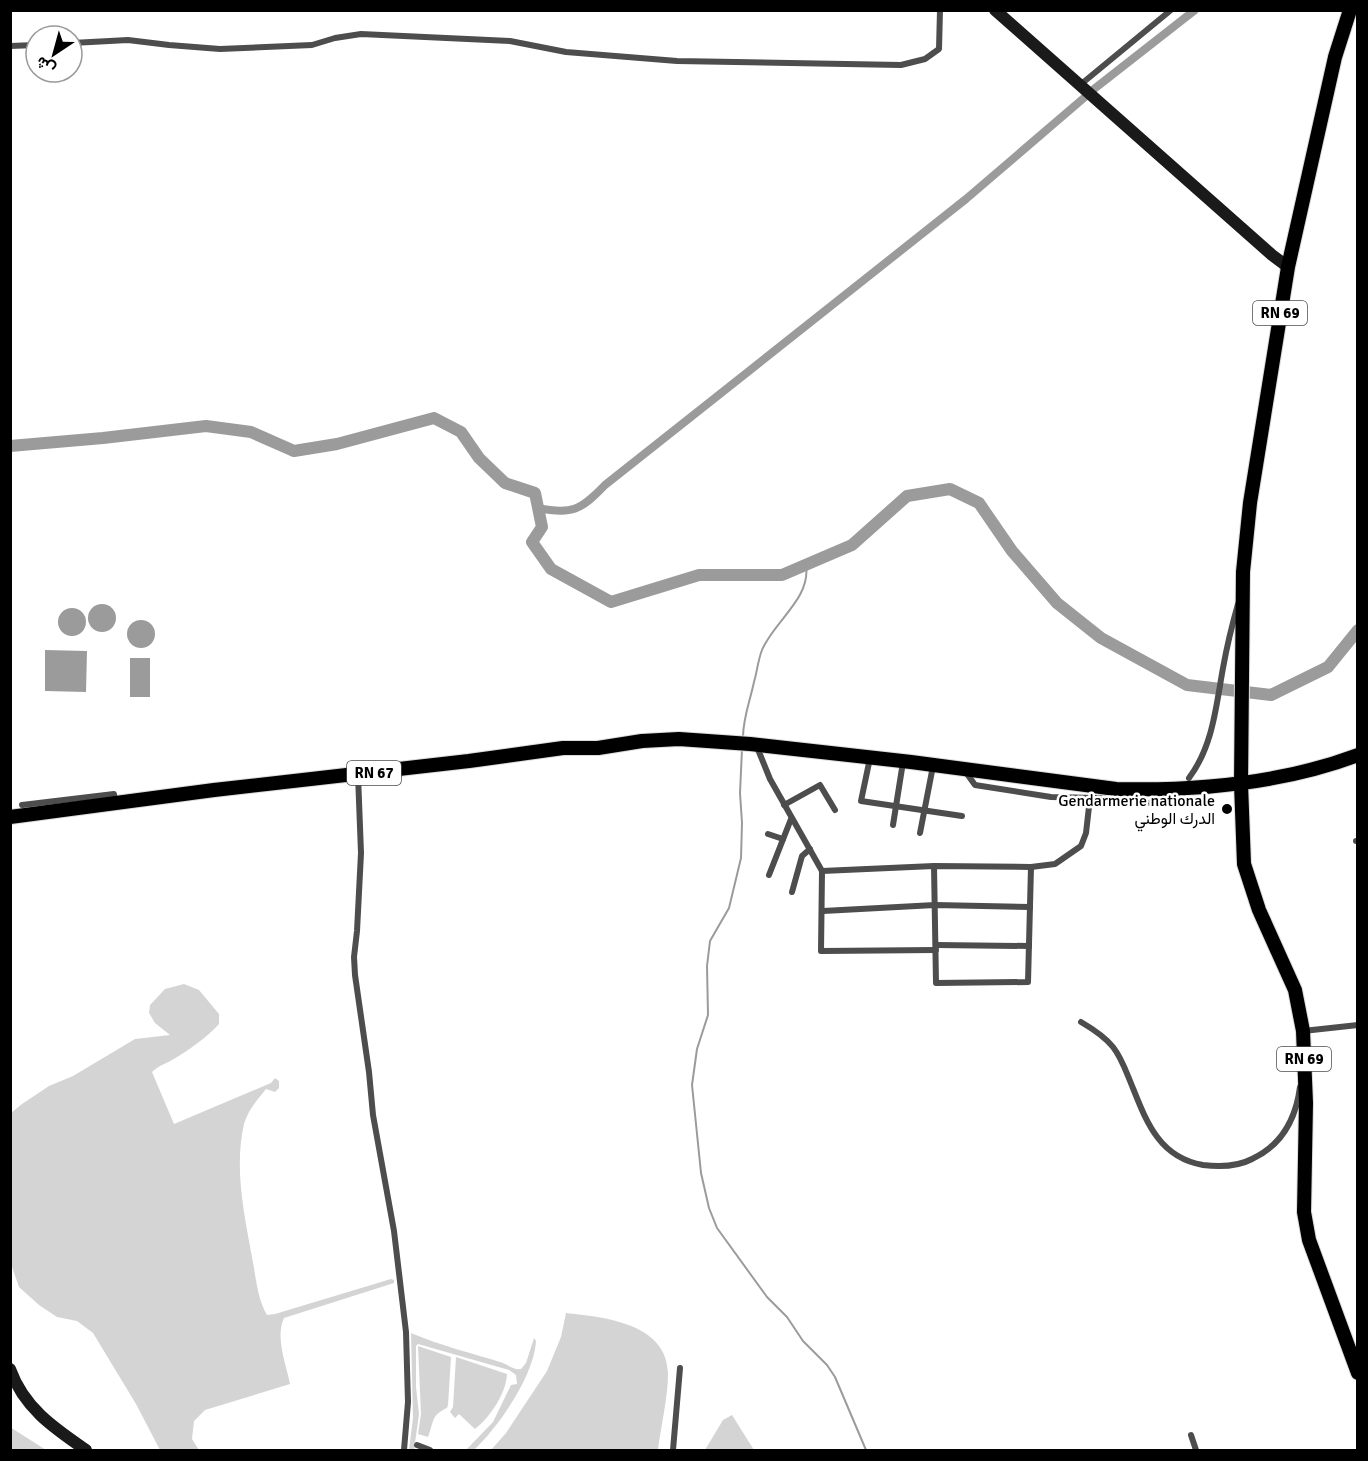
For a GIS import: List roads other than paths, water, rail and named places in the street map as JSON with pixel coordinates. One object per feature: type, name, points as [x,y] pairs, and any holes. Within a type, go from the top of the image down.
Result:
[{"type":"main road","points":[[995,10],[1288,267]]},
{"type":"main road","name":"RN 69","points":[[1350,10],[1335,57],[1288,267],[1250,503],[1243,586],[1241,784],[1244,864],[1259,910],[1295,990],[1304,1031],[1306,1103],[1304,1212],[1309,1240],[1358,1373]]},
{"type":"main road","name":"RN 67","points":[[10,817],[563,748],[598,748],[642,741],[691,739],[748,744],[1116,789],[1172,790],[1241,784],[1325,765],[1358,754]]},
{"type":"main road","points":[[10,1369],[24,1397],[39,1415],[86,1450]]},
{"type":"main road","points":[[10,1385],[35,1420],[77,1450]]},
{"type":"street","points":[[84,42],[128,40],[220,49],[312,45],[361,34],[510,41],[566,52],[677,61],[901,65],[925,59],[939,49],[940,10]]},
{"type":"street","points":[[1080,85],[1171,10]]},
{"type":"street","points":[[1189,778],[1202,761],[1213,723],[1228,641],[1243,586]]},
{"type":"street","points":[[748,744],[822,871],[821,951],[1029,946]]},
{"type":"street","points":[[870,758],[861,801],[962,816]]},
{"type":"street","points":[[893,825],[903,762]]},
{"type":"street","points":[[920,833],[933,765]]},
{"type":"street","points":[[965,770],[975,785],[1051,797],[1161,804],[1168,801],[1172,790]]},
{"type":"street","points":[[358,774],[361,853],[354,957],[355,975],[373,1115],[394,1231],[406,1332],[408,1402],[404,1450]]},
{"type":"street","points":[[784,805],[820,785],[835,810]]},
{"type":"street","points":[[22,805],[114,794],[115,803]]},
{"type":"street","points":[[822,871],[934,866],[1031,867],[1055,864],[1081,846],[1086,833],[1090,798]]},
{"type":"street","points":[[770,875],[791,819]]},
{"type":"street","points":[[768,834],[783,839]]},
{"type":"street","points":[[792,892],[802,856],[810,849]]},
{"type":"street","points":[[934,866],[936,983],[1028,982],[1031,867]]},
{"type":"street","points":[[823,911],[935,905],[1030,907]]},
{"type":"street","points":[[1081,1022],[1095,1030],[1113,1046],[1149,1126],[1158,1140],[1179,1156],[1198,1164],[1213,1166],[1241,1164],[1266,1151],[1282,1136],[1289,1126],[1297,1105],[1304,1053]]},
{"type":"street","points":[[1304,1031],[1358,1025]]},
{"type":"street","points":[[673,1450],[680,1368]]},
{"type":"street","points":[[1191,1435],[1196,1450]]},
{"type":"street","points":[[417,1445],[430,1450]]},
{"type":"waterway","points":[[1094,89],[1195,10]]},
{"type":"waterway","points":[[538,508],[559,511],[575,509],[589,500],[966,199],[1085,97]]},
{"type":"waterway","points":[[10,446],[206,426],[251,432],[294,451],[337,444],[434,418],[461,432],[479,458],[505,483],[535,493],[542,527],[532,542],[551,569],[611,602],[699,575],[782,575],[852,545],[907,496],[950,489],[979,503],[1012,551],[1057,603],[1101,638],[1187,685],[1271,695],[1328,667],[1358,630]]},
{"type":"waterway","points":[[743,737],[745,716],[759,658],[768,639],[803,589],[806,565]]},
{"type":"waterway","points":[[742,749],[741,858],[729,908],[710,941],[707,966],[708,1015],[697,1049],[692,1085],[701,1173],[709,1208],[717,1228],[767,1297],[787,1317],[803,1341],[827,1365],[835,1377],[866,1450]]},
{"type":"place","name":"Gendarmerie nationale الدرك الوطني","points":[[1227,809]]}]
